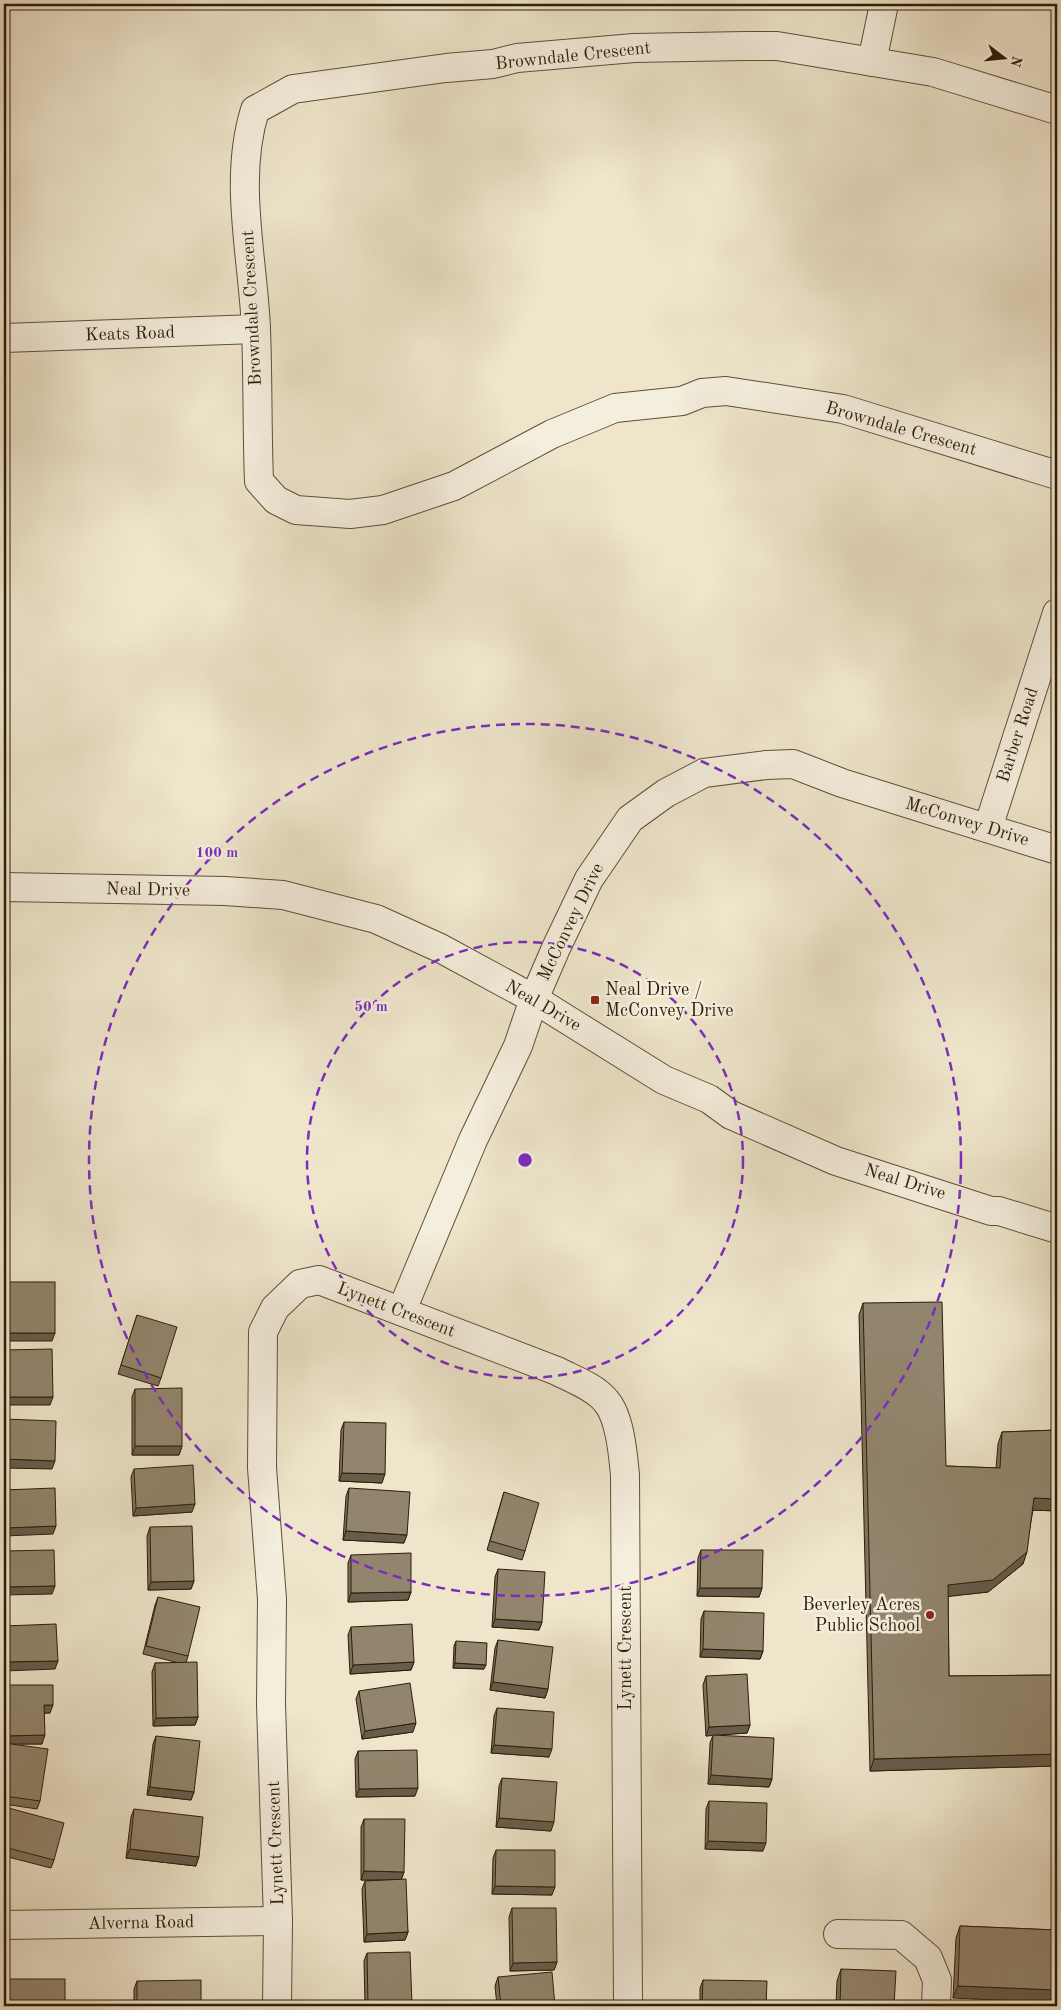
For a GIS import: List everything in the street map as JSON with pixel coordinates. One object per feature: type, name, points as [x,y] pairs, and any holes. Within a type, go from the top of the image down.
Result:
[{"type":"street","points":[[872,62],[884,4]]},
{"type":"street","name":"Browndale Crescent","points":[[1057,110],[933,72],[777,46],[677,46],[550,54],[517,58],[492,64],[446,68],[293,89],[255,110],[247,135],[245,171],[246,212],[256,329],[260,481],[276,500],[296,510],[350,514],[383,510],[454,486],[552,434],[615,408],[682,401],[702,393],[726,391],[843,409],[1057,475]]},
{"type":"street","name":"Keats Road","points":[[4,338],[256,329]]},
{"type":"street","name":"Barber Road","points":[[988,828],[1057,613]]},
{"type":"street","name":"McConvey Drive","points":[[402,1310],[472,1140],[518,1046],[534,999],[562,934],[589,880],[630,819],[666,793],[704,773],[766,764],[793,764],[842,784],[1057,850]]},
{"type":"street","name":"Neal Drive","points":[[4,887],[225,891],[283,895],[376,919],[440,948],[534,999],[664,1080],[709,1099],[731,1115],[836,1161],[991,1211],[999,1211],[1057,1229]]},
{"type":"street","name":"Lynett Crescent","points":[[277,2006],[278,1921],[272,1704],[272,1599],[262,1468],[263,1332],[275,1308],[300,1284],[319,1280],[402,1310],[556,1371],[584,1385],[607,1401],[620,1432],[625,1475],[628,2006]]},
{"type":"street","name":"Alverna Road","points":[[4,1925],[278,1921]]},
{"type":"street","points":[[838,1934],[901,1935],[928,1958],[938,1980],[936,2006]]},
{"type":"building","points":[[4,1282],[55,1282],[55,1333],[4,1333]]},
{"type":"building","points":[[942,1302],[946,1466],[1000,1468],[1002,1432],[1057,1430],[1057,1499],[1034,1498],[1027,1552],[993,1580],[948,1585],[949,1676],[1057,1675],[1057,1754],[874,1759],[863,1303]]},
{"type":"building","points":[[137,1315],[177,1327],[161,1378],[121,1365]]},
{"type":"building","points":[[52,1349],[53,1397],[4,1397],[4,1350]]},
{"type":"building","points":[[182,1388],[182,1446],[135,1446],[135,1389]]},
{"type":"building","points":[[4,1419],[56,1421],[55,1461],[4,1459]]},
{"type":"building","points":[[344,1422],[386,1423],[385,1474],[342,1473]]},
{"type":"building","points":[[193,1465],[195,1504],[136,1508],[134,1469]]},
{"type":"building","points":[[55,1488],[56,1526],[4,1528],[4,1490]]},
{"type":"building","points":[[349,1488],[410,1492],[407,1535],[346,1531]]},
{"type":"building","points":[[504,1492],[539,1503],[525,1551],[490,1541]]},
{"type":"building","points":[[192,1526],[194,1581],[151,1582],[150,1527]]},
{"type":"building","points":[[54,1550],[55,1586],[4,1587],[4,1551]]},
{"type":"building","points":[[701,1550],[763,1550],[762,1588],[700,1588]]},
{"type":"building","points":[[411,1553],[411,1592],[351,1593],[351,1555]]},
{"type":"building","points":[[498,1569],[545,1572],[542,1622],[495,1619]]},
{"type":"building","points":[[158,1597],[200,1607],[188,1656],[146,1646]]},
{"type":"building","points":[[704,1611],[764,1613],[763,1651],[703,1649]]},
{"type":"building","points":[[56,1624],[58,1661],[4,1662],[4,1626]]},
{"type":"building","points":[[412,1624],[414,1662],[353,1665],[351,1627]]},
{"type":"building","points":[[498,1640],[553,1647],[548,1689],[493,1682]]},
{"type":"building","points":[[456,1641],[487,1643],[486,1665],[455,1663]]},
{"type":"building","points":[[197,1662],[198,1717],[156,1718],[155,1663]]},
{"type":"building","points":[[747,1674],[750,1725],[709,1727],[706,1676]]},
{"type":"building","points":[[410,1683],[416,1723],[365,1731],[359,1691]]},
{"type":"building","points":[[4,1685],[53,1685],[53,1705],[44,1705],[45,1735],[4,1736]]},
{"type":"building","points":[[497,1708],[554,1712],[552,1749],[494,1745]]},
{"type":"building","points":[[713,1735],[774,1738],[772,1779],[711,1775]]},
{"type":"building","points":[[156,1736],[200,1741],[194,1792],[150,1787]]},
{"type":"building","points":[[4,1743],[48,1749],[40,1801],[4,1796]]},
{"type":"building","points":[[417,1750],[418,1788],[359,1789],[358,1751]]},
{"type":"building","points":[[502,1778],[557,1782],[554,1822],[499,1818]]},
{"type":"building","points":[[709,1801],[767,1803],[766,1843],[708,1841]]},
{"type":"building","points":[[5,1807],[64,1823],[54,1860],[4,1847]]},
{"type":"building","points":[[134,1809],[203,1817],[199,1857],[130,1849]]},
{"type":"building","points":[[364,1819],[405,1819],[404,1872],[364,1871]]},
{"type":"building","points":[[496,1850],[555,1850],[555,1887],[495,1886]]},
{"type":"building","points":[[406,1879],[408,1932],[367,1934],[365,1881]]},
{"type":"building","points":[[512,1908],[556,1908],[557,1962],[513,1963]]},
{"type":"building","points":[[960,1926],[1057,1930],[1057,1990],[958,1986]]},
{"type":"building","points":[[410,1952],[412,2004],[368,2005],[367,1953]]},
{"type":"building","points":[[841,1969],[896,1971],[894,2006],[840,2006]]},
{"type":"building","points":[[552,1972],[555,2006],[501,2006],[498,1977]]},
{"type":"building","points":[[4,1979],[65,1979],[65,2006],[4,2006]]},
{"type":"building","points":[[201,1980],[201,2006],[137,2006],[137,1981]]},
{"type":"building","points":[[703,1980],[767,1981],[766,2006],[702,2006]]},
{"type":"place","name":"Neal Drive / McConvey Drive","points":[[595,1000]]},
{"type":"place","name":"Beverley Acres Public School","points":[[930,1615]]}]
